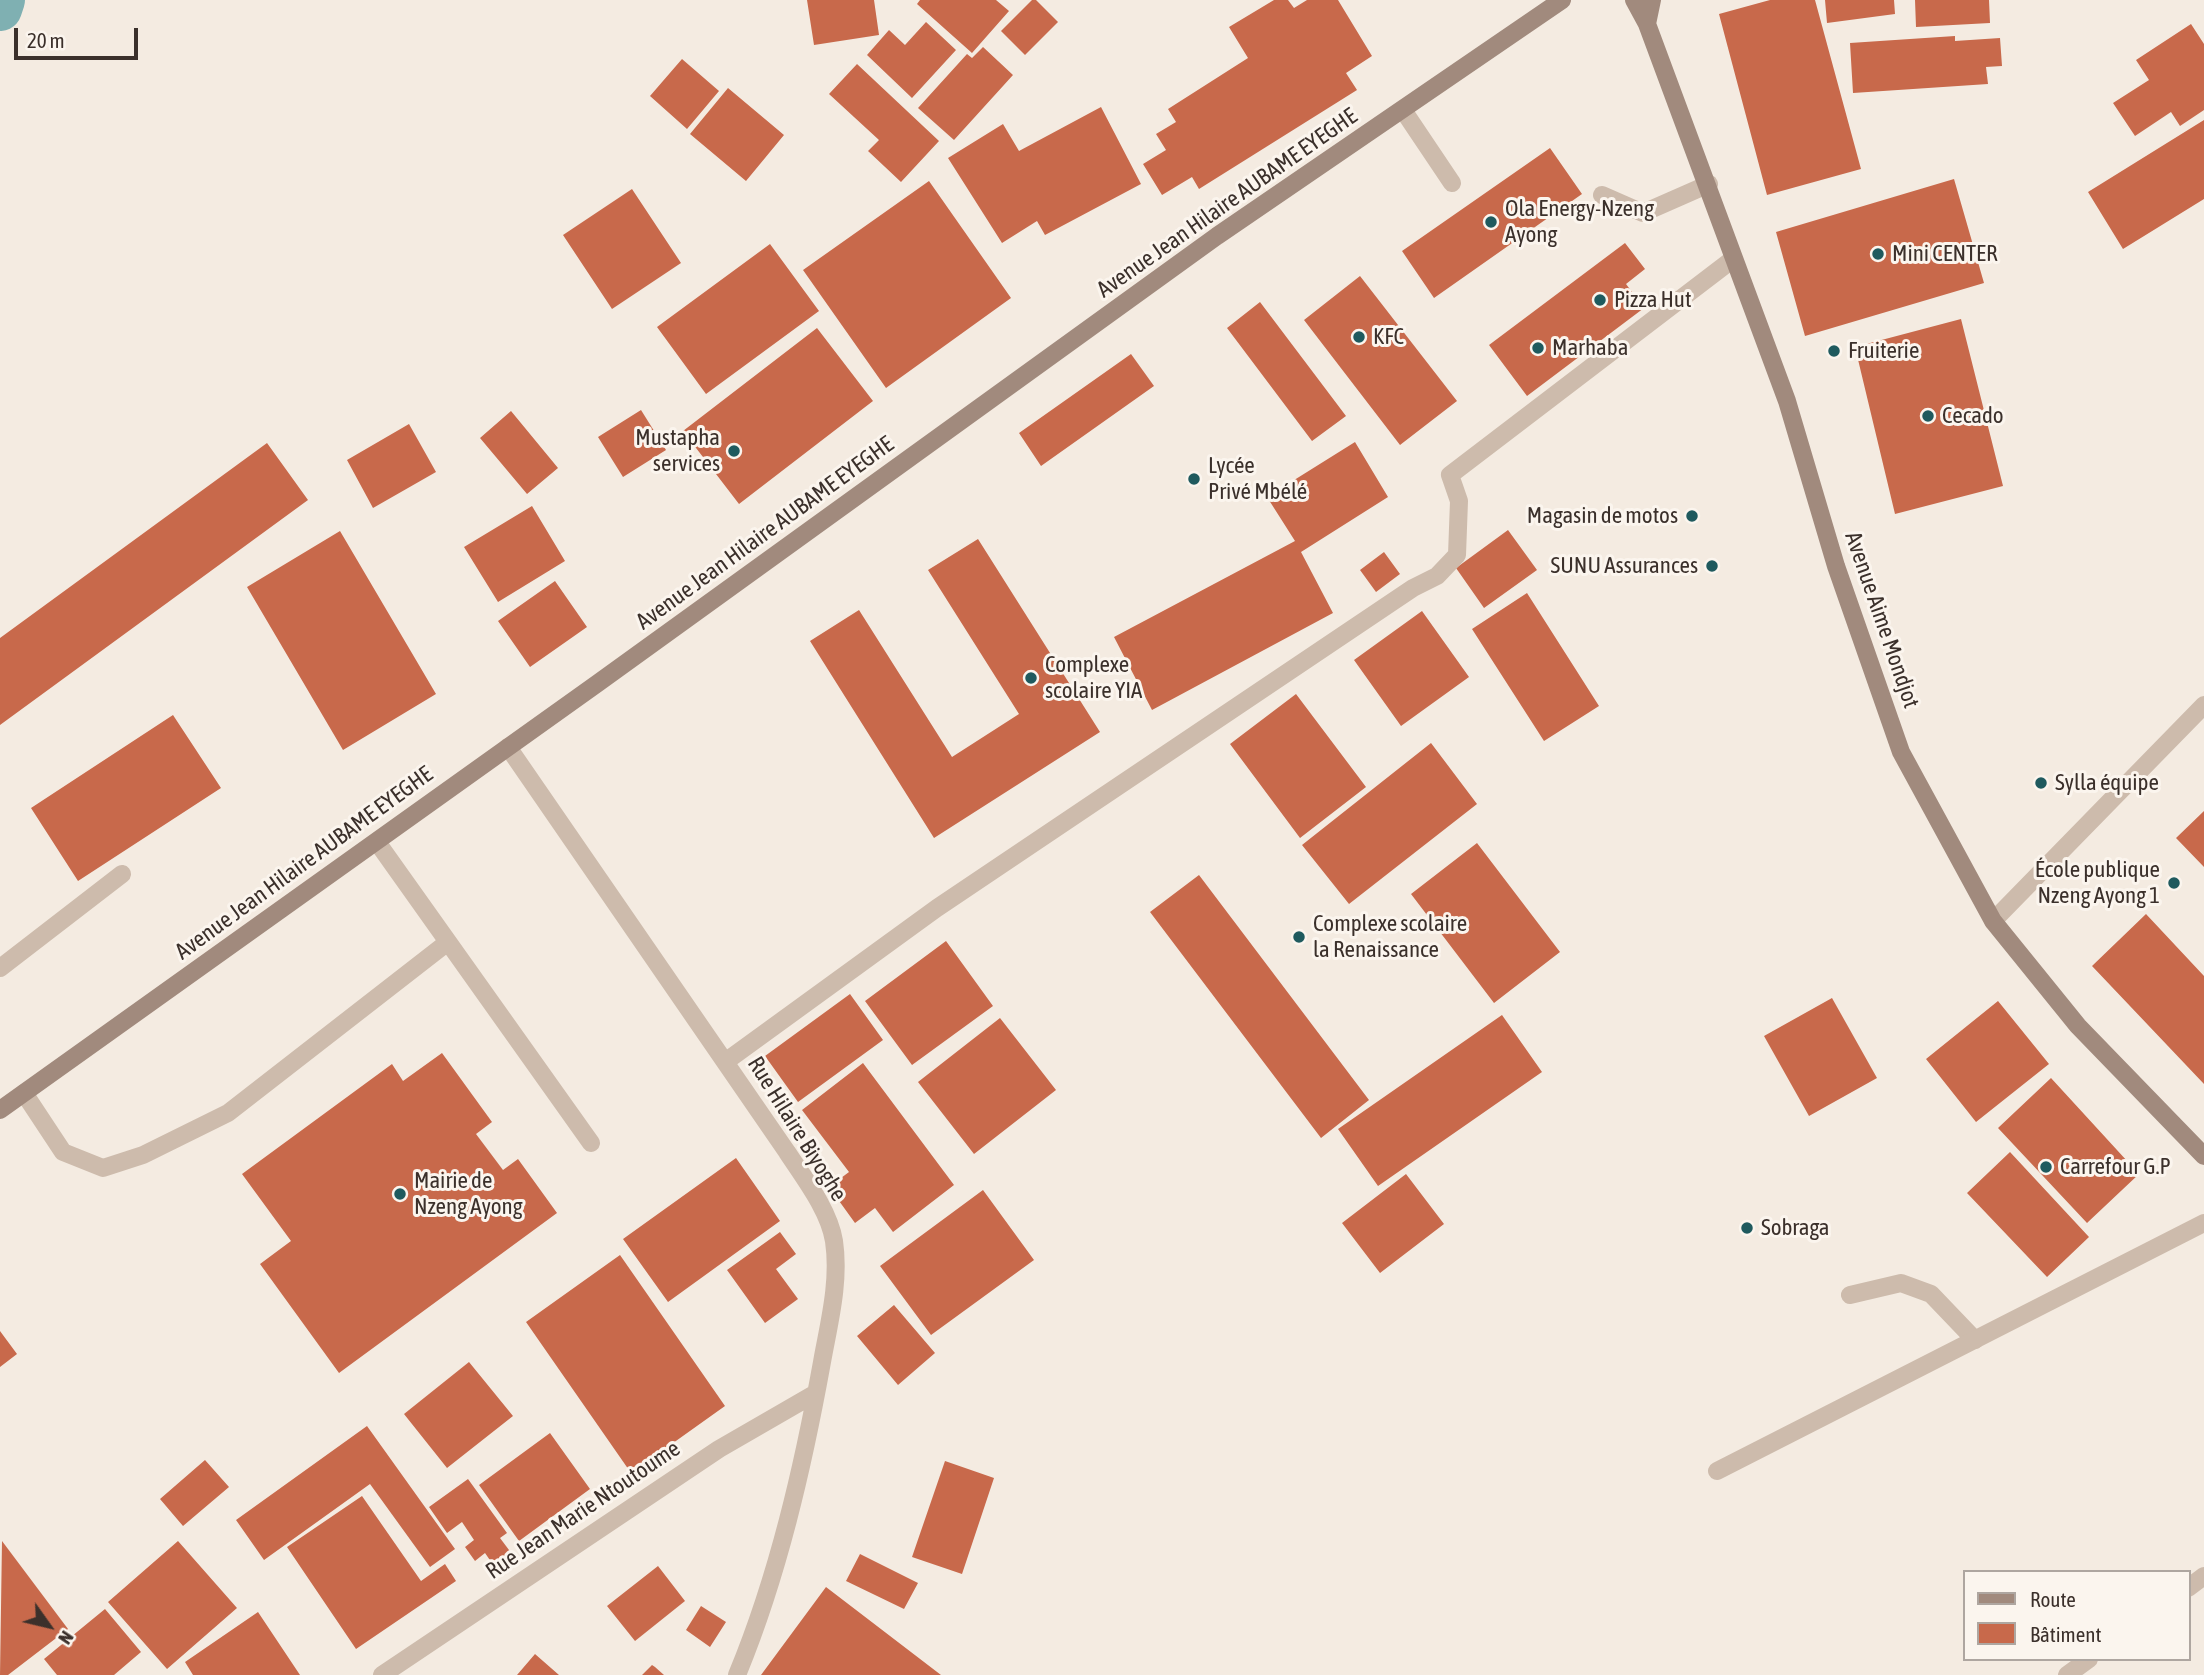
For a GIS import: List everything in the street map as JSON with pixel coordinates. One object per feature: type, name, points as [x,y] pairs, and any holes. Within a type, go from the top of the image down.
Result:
[{"type":"main road","name":"Avenue Jean Hilaire AUBAME EYEGHE","points":[[0,1110],[377,842],[1217,236],[1562,0]]},
{"type":"main road","name":"Avenue Aime Mondjot","points":[[1634,0],[1647,24],[1709,184],[1733,259],[1787,401],[1836,566],[1901,752],[1993,921],[2078,1026],[2204,1156]]},
{"type":"main road","points":[[1647,24],[1652,0]]},
{"type":"street","points":[[1403,110],[1452,183]]},
{"type":"street","points":[[1602,195],[1643,213],[1709,184]]},
{"type":"street","points":[[724,1062],[937,908],[1413,588],[1437,576],[1457,555],[1458,501],[1450,475],[1733,259]]},
{"type":"street","points":[[1993,921],[2204,705]]},
{"type":"street","name":"Rue Hilaire Biyoghe","points":[[508,747],[816,1196],[834,1239],[835,1290],[817,1392],[773,1571],[737,1675]]},
{"type":"street","points":[[377,842],[591,1143]]},
{"type":"street","points":[[0,968],[122,874]]},
{"type":"street","points":[[24,1093],[63,1152],[103,1168],[143,1155],[228,1113],[448,942]]},
{"type":"street","points":[[1717,1471],[2204,1223]]},
{"type":"street","points":[[1850,1295],[1901,1283],[1931,1294],[1975,1340]]},
{"type":"street","name":"Rue Jean Marie Ntoutoume","points":[[382,1675],[719,1449],[817,1392]]},
{"type":"street","points":[[2067,1675],[2086,1661]]},
{"type":"building","points":[[807,0],[874,0],[879,35],[814,45]]},
{"type":"building","points":[[920,0],[996,0],[1009,11],[972,53],[917,4]]},
{"type":"building","points":[[1032,0],[1036,0],[1058,22],[1025,55],[1001,31]]},
{"type":"building","points":[[1274,0],[1288,0],[1294,8],[1307,0],[1338,0],[1372,56],[1346,73],[1357,90],[1199,189],[1192,177],[1162,195],[1143,164],[1166,150],[1156,134],[1176,122],[1168,109],[1248,58],[1229,27]]},
{"type":"building","points":[[1770,0],[1815,0],[1861,169],[1767,195],[1719,14]]},
{"type":"building","points":[[1825,0],[1894,0],[1895,14],[1827,23]]},
{"type":"building","points":[[1915,0],[1989,0],[1990,23],[1916,27]]},
{"type":"building","points":[[926,22],[956,50],[912,98],[867,55],[889,30],[905,45]]},
{"type":"building","points":[[2191,24],[2204,44],[2204,110],[2180,126],[2171,112],[2135,136],[2113,103],[2149,80],[2136,60]]},
{"type":"building","points":[[1955,36],[1955,41],[2000,38],[2002,66],[1986,67],[1988,84],[1853,93],[1850,43]]},
{"type":"building","points":[[983,47],[1013,75],[954,140],[918,108],[967,54],[972,58]]},
{"type":"building","points":[[682,59],[719,91],[687,129],[650,96]]},
{"type":"building","points":[[857,64],[939,141],[901,182],[868,151],[879,140],[829,94]]},
{"type":"building","points":[[728,88],[784,135],[746,181],[690,134]]},
{"type":"building","points":[[1101,107],[1141,184],[1045,235],[1037,221],[1002,243],[948,158],[1003,124],[1019,151]]},
{"type":"building","points":[[2204,120],[2204,199],[2123,249],[2088,192]]},
{"type":"building","points":[[1550,148],[1582,194],[1434,298],[1402,251]]},
{"type":"building","points":[[1954,179],[1984,283],[1805,336],[1776,232]]},
{"type":"building","points":[[929,181],[1011,298],[886,388],[803,270]]},
{"type":"building","points":[[632,189],[681,263],[612,309],[563,235]]},
{"type":"building","points":[[1625,243],[1645,269],[1626,284],[1644,308],[1527,396],[1489,345]]},
{"type":"building","points":[[770,244],[819,311],[706,394],[657,327]]},
{"type":"building","points":[[1360,276],[1457,401],[1400,445],[1304,320]]},
{"type":"building","points":[[1260,302],[1346,416],[1312,441],[1227,328]]},
{"type":"building","name":"Cecado","points":[[1961,319],[2003,486],[1895,514],[1855,347]]},
{"type":"building","points":[[817,328],[873,401],[739,504],[683,431]]},
{"type":"building","points":[[1131,354],[1154,386],[1041,466],[1019,433]]},
{"type":"building","points":[[641,410],[666,450],[623,477],[598,437]]},
{"type":"building","points":[[511,411],[558,468],[527,494],[480,438]]},
{"type":"building","points":[[409,424],[436,472],[373,508],[347,460]]},
{"type":"building","points":[[1355,442],[1388,497],[1301,552],[1333,613],[1152,710],[1114,637],[1295,541],[1267,497]]},
{"type":"building","points":[[267,443],[308,500],[0,725],[0,638]]},
{"type":"building","points":[[532,506],[565,561],[498,602],[464,547]]},
{"type":"building","points":[[1508,530],[1537,570],[1484,608],[1456,568]]},
{"type":"building","points":[[340,531],[436,694],[343,750],[247,587]]},
{"type":"building","name":"Complexe scolaire YIA","points":[[978,539],[1100,732],[934,838],[810,641],[859,610],[952,757],[1019,714],[928,570]]},
{"type":"building","points":[[1384,552],[1400,574],[1376,592],[1360,570]]},
{"type":"building","points":[[555,581],[587,627],[530,667],[498,621]]},
{"type":"building","points":[[1527,593],[1599,706],[1544,741],[1472,629]]},
{"type":"building","points":[[1422,611],[1469,677],[1401,726],[1354,660]]},
{"type":"building","points":[[1296,694],[1366,787],[1300,838],[1230,744]]},
{"type":"building","points":[[173,715],[221,788],[78,881],[31,808]]},
{"type":"building","points":[[1431,743],[1477,804],[1349,904],[1302,845]]},
{"type":"building","points":[[2204,811],[2204,867],[2176,838]]},
{"type":"building","points":[[1477,843],[1560,952],[1494,1003],[1411,894]]},
{"type":"building","points":[[1199,875],[1369,1100],[1321,1138],[1150,912]]},
{"type":"building","points":[[2146,914],[2204,976],[2204,1084],[2092,966]]},
{"type":"building","points":[[946,941],[993,1006],[912,1065],[865,1001]]},
{"type":"building","points":[[850,994],[883,1040],[798,1102],[765,1056]]},
{"type":"building","points":[[1832,998],[1877,1078],[1809,1116],[1764,1036]]},
{"type":"building","points":[[1998,1001],[2049,1064],[1976,1122],[1926,1059]]},
{"type":"building","points":[[1502,1015],[1542,1072],[1378,1186],[1338,1129]]},
{"type":"building","points":[[1000,1018],[1056,1090],[974,1154],[918,1082]]},
{"type":"building","name":"Mairie de Nzeng Ayong","points":[[442,1053],[492,1122],[476,1134],[503,1170],[518,1159],[557,1213],[339,1373],[260,1264],[291,1241],[242,1174],[392,1064],[403,1081]]},
{"type":"building","points":[[863,1063],[954,1185],[893,1232],[875,1208],[855,1223],[829,1187],[849,1172],[802,1110]]},
{"type":"building","points":[[2051,1078],[2139,1174],[2087,1223],[1998,1128]]},
{"type":"building","points":[[2010,1152],[2089,1237],[2047,1277],[1967,1193]]},
{"type":"building","points":[[736,1158],[780,1221],[668,1302],[623,1239]]},
{"type":"building","points":[[1406,1174],[1444,1224],[1380,1273],[1342,1223]]},
{"type":"building","points":[[983,1190],[1034,1260],[931,1335],[880,1266]]},
{"type":"building","points":[[780,1232],[796,1254],[776,1269],[798,1299],[765,1323],[727,1270]]},
{"type":"building","points":[[620,1255],[725,1406],[631,1473],[526,1322]]},
{"type":"building","points":[[894,1305],[935,1353],[898,1385],[857,1336]]},
{"type":"building","points":[[0,1331],[17,1354],[0,1367]]},
{"type":"building","points":[[469,1362],[513,1416],[447,1468],[404,1414]]},
{"type":"building","points":[[367,1426],[455,1549],[430,1567],[370,1484],[264,1560],[236,1520]]},
{"type":"building","points":[[550,1433],[590,1489],[519,1541],[479,1485]]},
{"type":"building","points":[[205,1460],[229,1487],[183,1526],[160,1499]]},
{"type":"building","points":[[945,1461],[994,1478],[962,1574],[912,1557]]},
{"type":"building","points":[[468,1479],[507,1533],[500,1538],[512,1554],[494,1566],[485,1553],[475,1561],[465,1547],[474,1540],[462,1522],[447,1533],[429,1507]]},
{"type":"building","points":[[362,1496],[421,1581],[445,1564],[456,1581],[356,1649],[287,1547]]},
{"type":"building","points":[[2,1541],[68,1629],[8,1675],[0,1675]]},
{"type":"building","points":[[178,1541],[237,1608],[167,1669],[108,1602]]},
{"type":"building","points":[[860,1554],[918,1583],[904,1609],[846,1581]]},
{"type":"building","points":[[658,1566],[685,1601],[635,1641],[607,1606]]},
{"type":"building","points":[[826,1587],[941,1675],[761,1675]]},
{"type":"building","points":[[701,1606],[726,1622],[710,1647],[686,1630]]},
{"type":"building","points":[[105,1609],[141,1652],[114,1675],[57,1675],[44,1659]]},
{"type":"building","points":[[258,1612],[300,1675],[193,1675],[185,1662]]},
{"type":"building","points":[[535,1654],[559,1675],[517,1675]]},
{"type":"building","points":[[652,1665],[655,1667],[664,1675],[642,1675]]},
{"type":"waterway","points":[[0,9],[3,0]]},
{"type":"place","name":"Ola Energy-Nzeng Ayong","points":[[1491,222]]},
{"type":"place","name":"Mini CENTER","points":[[1878,254]]},
{"type":"place","name":"Pizza Hut","points":[[1600,300]]},
{"type":"place","name":"KFC","points":[[1359,337]]},
{"type":"place","name":"Marhaba","points":[[1538,348]]},
{"type":"place","name":"Fruiterie","points":[[1834,351]]},
{"type":"place","name":"Cecado","points":[[1928,416]]},
{"type":"place","name":"Mustapha services","points":[[734,451]]},
{"type":"place","name":"Lycée Privé Mbélé","points":[[1194,479]]},
{"type":"place","name":"Magasin de motos","points":[[1692,516]]},
{"type":"place","name":"SUNU Assurances","points":[[1712,566]]},
{"type":"place","name":"Complexe scolaire YIA","points":[[1031,678]]},
{"type":"place","name":"Sylla équipe","points":[[2041,783]]},
{"type":"place","name":"École publique Nzeng Ayong 1","points":[[2174,883]]},
{"type":"place","name":"Complexe scolaire la Renaissance","points":[[1299,937]]},
{"type":"place","name":"Carrefour G.P","points":[[2046,1167]]},
{"type":"place","name":"Mairie de Nzeng Ayong","points":[[400,1194]]},
{"type":"place","name":"Sobraga","points":[[1747,1228]]}]
